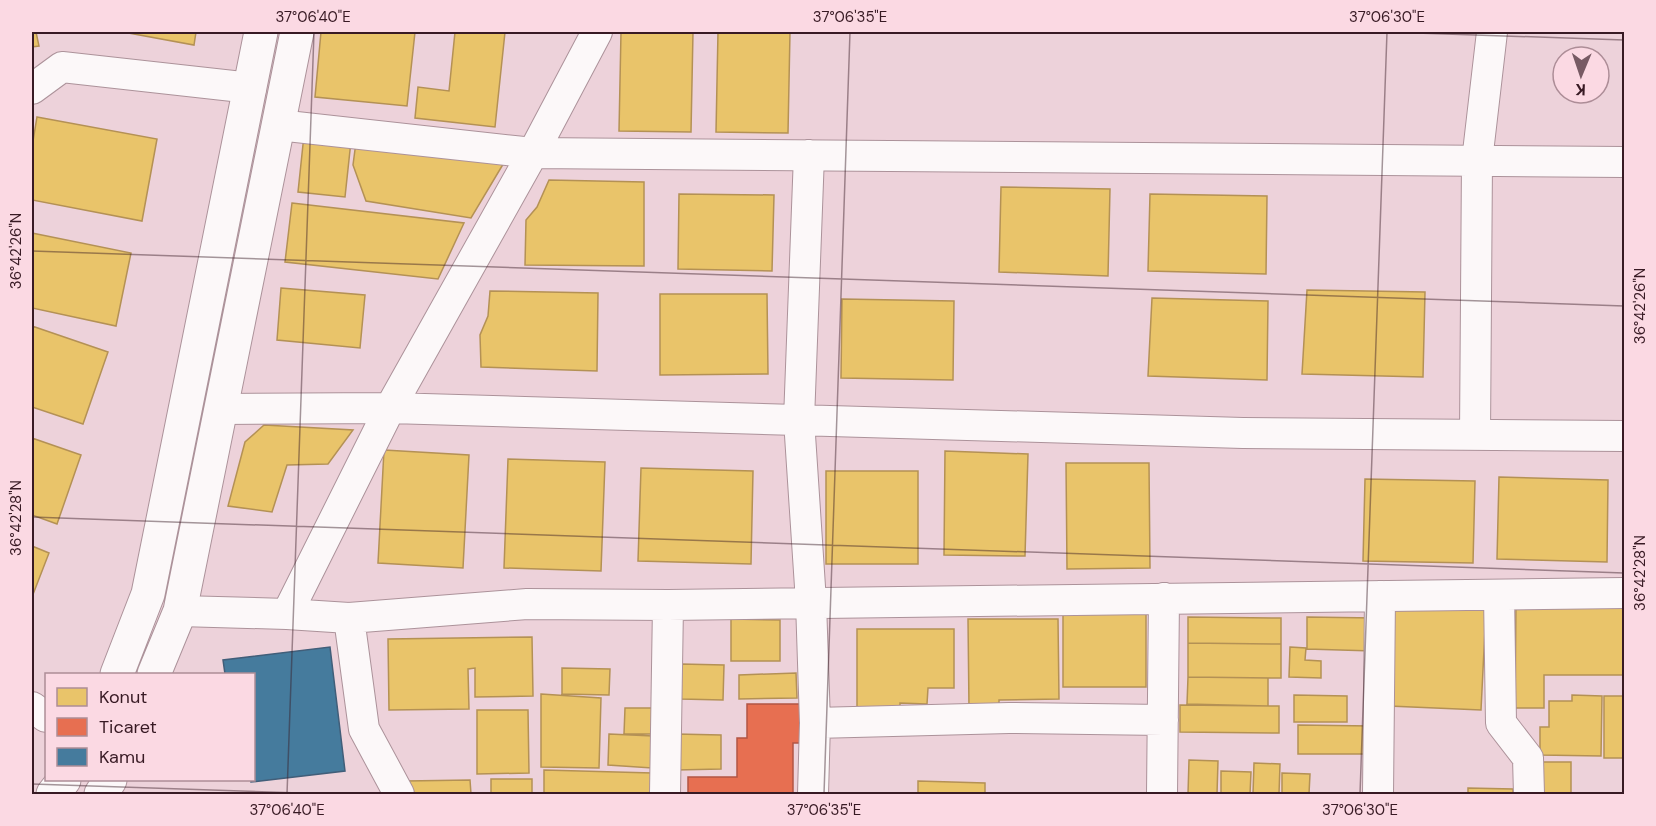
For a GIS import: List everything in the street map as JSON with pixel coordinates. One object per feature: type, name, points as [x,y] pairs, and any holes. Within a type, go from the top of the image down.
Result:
[{"type":"main road","points":[[118,673],[148,594],[261,32]]},
{"type":"main road","points":[[155,673],[180,611],[297,32]]},
{"type":"main road","points":[[53,795],[63,781]]},
{"type":"main road","points":[[101,795],[109,781]]},
{"type":"street","points":[[287,614],[390,408],[533,153],[597,32]]},
{"type":"street","points":[[1476,435],[1477,161],[1492,32]]},
{"type":"street","points":[[32,89],[62,68],[250,88]]},
{"type":"street","points":[[278,125],[533,153],[1624,162]]},
{"type":"street","points":[[809,155],[799,420],[812,602],[815,723],[813,795]]},
{"type":"street","points":[[220,410],[390,408],[1243,433],[1624,436]]},
{"type":"street","points":[[180,611],[349,618],[527,603],[668,605],[1624,593]]},
{"type":"street","points":[[1499,595],[1501,723],[1528,758],[1529,795]]},
{"type":"street","points":[[1378,795],[1380,596]]},
{"type":"street","points":[[1162,795],[1164,598]]},
{"type":"street","points":[[665,795],[668,605]]},
{"type":"street","points":[[349,618],[364,729],[399,795]]},
{"type":"street","points":[[32,707],[45,716]]},
{"type":"street","points":[[815,723],[1009,718],[1163,720]]},
{"type":"building: Konut","points":[[32,32],[36,32],[39,46],[32,47]]},
{"type":"building: Konut","points":[[123,32],[196,32],[194,45]]},
{"type":"building: Konut","points":[[321,32],[415,32],[407,106],[315,97]]},
{"type":"building: Konut","points":[[455,32],[505,32],[495,127],[415,118],[418,87],[449,91]]},
{"type":"building: Konut","points":[[621,32],[693,32],[691,132],[619,131]]},
{"type":"building: Konut","points":[[718,32],[790,32],[788,133],[716,132]]},
{"type":"building: Konut","points":[[37,117],[157,139],[142,221],[32,200],[32,147]]},
{"type":"building: Konut","points":[[304,135],[351,141],[345,197],[298,192]]},
{"type":"building: Konut","points":[[356,142],[505,161],[471,218],[366,201],[353,165]]},
{"type":"building: Konut","points":[[549,180],[644,182],[644,266],[525,265],[526,220],[537,207]]},
{"type":"building: Konut","points":[[1001,187],[1110,189],[1108,276],[999,272]]},
{"type":"building: Konut","points":[[679,194],[774,195],[772,271],[678,269]]},
{"type":"building: Konut","points":[[1150,194],[1267,196],[1266,274],[1148,271]]},
{"type":"building: Konut","points":[[292,203],[464,223],[438,279],[285,262]]},
{"type":"building: Konut","points":[[32,233],[131,253],[116,326],[32,308]]},
{"type":"building: Konut","points":[[281,288],[365,295],[360,348],[277,340]]},
{"type":"building: Konut","points":[[1307,290],[1425,292],[1423,377],[1302,374]]},
{"type":"building: Konut","points":[[490,291],[598,293],[597,371],[481,367],[480,335],[488,316]]},
{"type":"building: Konut","points":[[660,294],[767,294],[768,374],[660,375]]},
{"type":"building: Konut","points":[[1152,298],[1268,301],[1267,380],[1148,376]]},
{"type":"building: Konut","points":[[842,299],[954,301],[953,380],[841,378]]},
{"type":"building: Konut","points":[[32,326],[108,352],[83,424],[32,407]]},
{"type":"building: Konut","points":[[264,425],[353,430],[328,464],[287,465],[272,512],[228,506],[245,442]]},
{"type":"building: Konut","points":[[32,438],[81,455],[57,524],[32,515]]},
{"type":"building: Konut","points":[[384,450],[469,455],[463,568],[378,563]]},
{"type":"building: Konut","points":[[945,451],[1028,454],[1025,556],[944,555]]},
{"type":"building: Konut","points":[[508,459],[605,462],[601,571],[504,568]]},
{"type":"building: Konut","points":[[1066,463],[1149,463],[1150,568],[1067,569]]},
{"type":"building: Konut","points":[[641,468],[753,471],[751,564],[638,561]]},
{"type":"building: Konut","points":[[826,471],[918,471],[918,564],[826,564]]},
{"type":"building: Konut","points":[[1499,477],[1608,480],[1607,562],[1497,559]]},
{"type":"building: Konut","points":[[1365,479],[1475,481],[1473,563],[1363,561]]},
{"type":"building: Konut","points":[[32,546],[49,553],[32,597]]},
{"type":"building: Konut","points":[[1516,602],[1624,608],[1624,675],[1544,675],[1544,708],[1515,708]]},
{"type":"building: Konut","points":[[1393,604],[1486,609],[1481,710],[1389,706]]},
{"type":"building: Konut","points":[[1063,609],[1146,609],[1146,687],[1063,687]]},
{"type":"building: Konut","points":[[1188,617],[1281,618],[1281,644],[1188,643]]},
{"type":"building: Konut","points":[[1307,617],[1374,618],[1373,651],[1307,649]]},
{"type":"building: Konut","points":[[731,619],[780,620],[780,661],[731,661]]},
{"type":"building: Konut","points":[[968,619],[1058,619],[1059,699],[999,700],[999,709],[969,709]]},
{"type":"building: Konut","points":[[857,629],[954,629],[954,688],[928,688],[927,704],[900,703],[900,715],[857,715]]},
{"type":"building: Konut","points":[[532,637],[533,696],[475,697],[475,668],[468,669],[469,709],[389,710],[388,639]]},
{"type":"building: Konut","points":[[1188,643],[1281,644],[1281,678],[1188,677]]},
{"type":"building: Konut","points":[[1290,647],[1306,648],[1305,660],[1321,661],[1321,678],[1289,677]]},
{"type":"building: Konut","points":[[681,664],[724,665],[723,700],[681,699]]},
{"type":"building: Konut","points":[[562,668],[610,669],[609,695],[562,694]]},
{"type":"building: Konut","points":[[796,673],[797,698],[739,699],[739,675]]},
{"type":"building: Konut","points":[[1188,677],[1268,678],[1268,706],[1187,704]]},
{"type":"building: Konut","points":[[541,694],[601,698],[599,768],[541,767]]},
{"type":"building: Konut","points":[[1294,695],[1347,696],[1347,722],[1294,722]]},
{"type":"building: Konut","points":[[1572,695],[1602,696],[1601,756],[1540,755],[1540,727],[1549,727],[1549,701],[1572,701]]},
{"type":"building: Konut","points":[[1604,696],[1624,696],[1624,758],[1604,758]]},
{"type":"building: Konut","points":[[1180,705],[1279,706],[1279,733],[1180,732]]},
{"type":"building: Konut","points":[[625,708],[659,708],[658,734],[624,734]]},
{"type":"building: Konut","points":[[477,710],[528,710],[529,773],[477,774]]},
{"type":"building: Konut","points":[[1298,725],[1371,726],[1371,754],[1298,754]]},
{"type":"building: Konut","points":[[609,734],[653,736],[652,768],[608,765]]},
{"type":"building: Konut","points":[[676,734],[721,735],[721,769],[676,770]]},
{"type":"building: Konut","points":[[1189,760],[1218,761],[1217,794],[1188,794]]},
{"type":"building: Konut","points":[[1537,762],[1571,762],[1571,794],[1538,794]]},
{"type":"building: Konut","points":[[1254,763],[1280,764],[1279,794],[1253,794]]},
{"type":"building: Konut","points":[[544,770],[652,773],[651,794],[544,794]]},
{"type":"building: Konut","points":[[1221,771],[1251,772],[1250,794],[1221,794]]},
{"type":"building: Konut","points":[[1282,773],[1310,774],[1309,794],[1282,794]]},
{"type":"building: Konut","points":[[491,779],[532,779],[532,794],[491,794]]},
{"type":"building: Konut","points":[[470,780],[471,794],[413,794],[406,781]]},
{"type":"building: Konut","points":[[918,781],[985,783],[985,794],[918,794]]},
{"type":"building: Konut","points":[[1468,788],[1513,789],[1513,794],[1468,794]]},
{"type":"building: Ticaret","points":[[747,704],[800,704],[800,743],[793,743],[793,794],[688,794],[688,777],[737,777],[737,738],[747,738]]},
{"type":"building: Kamu","points":[[330,647],[345,771],[251,782],[255,781],[255,673],[225,673],[223,660]]}]
